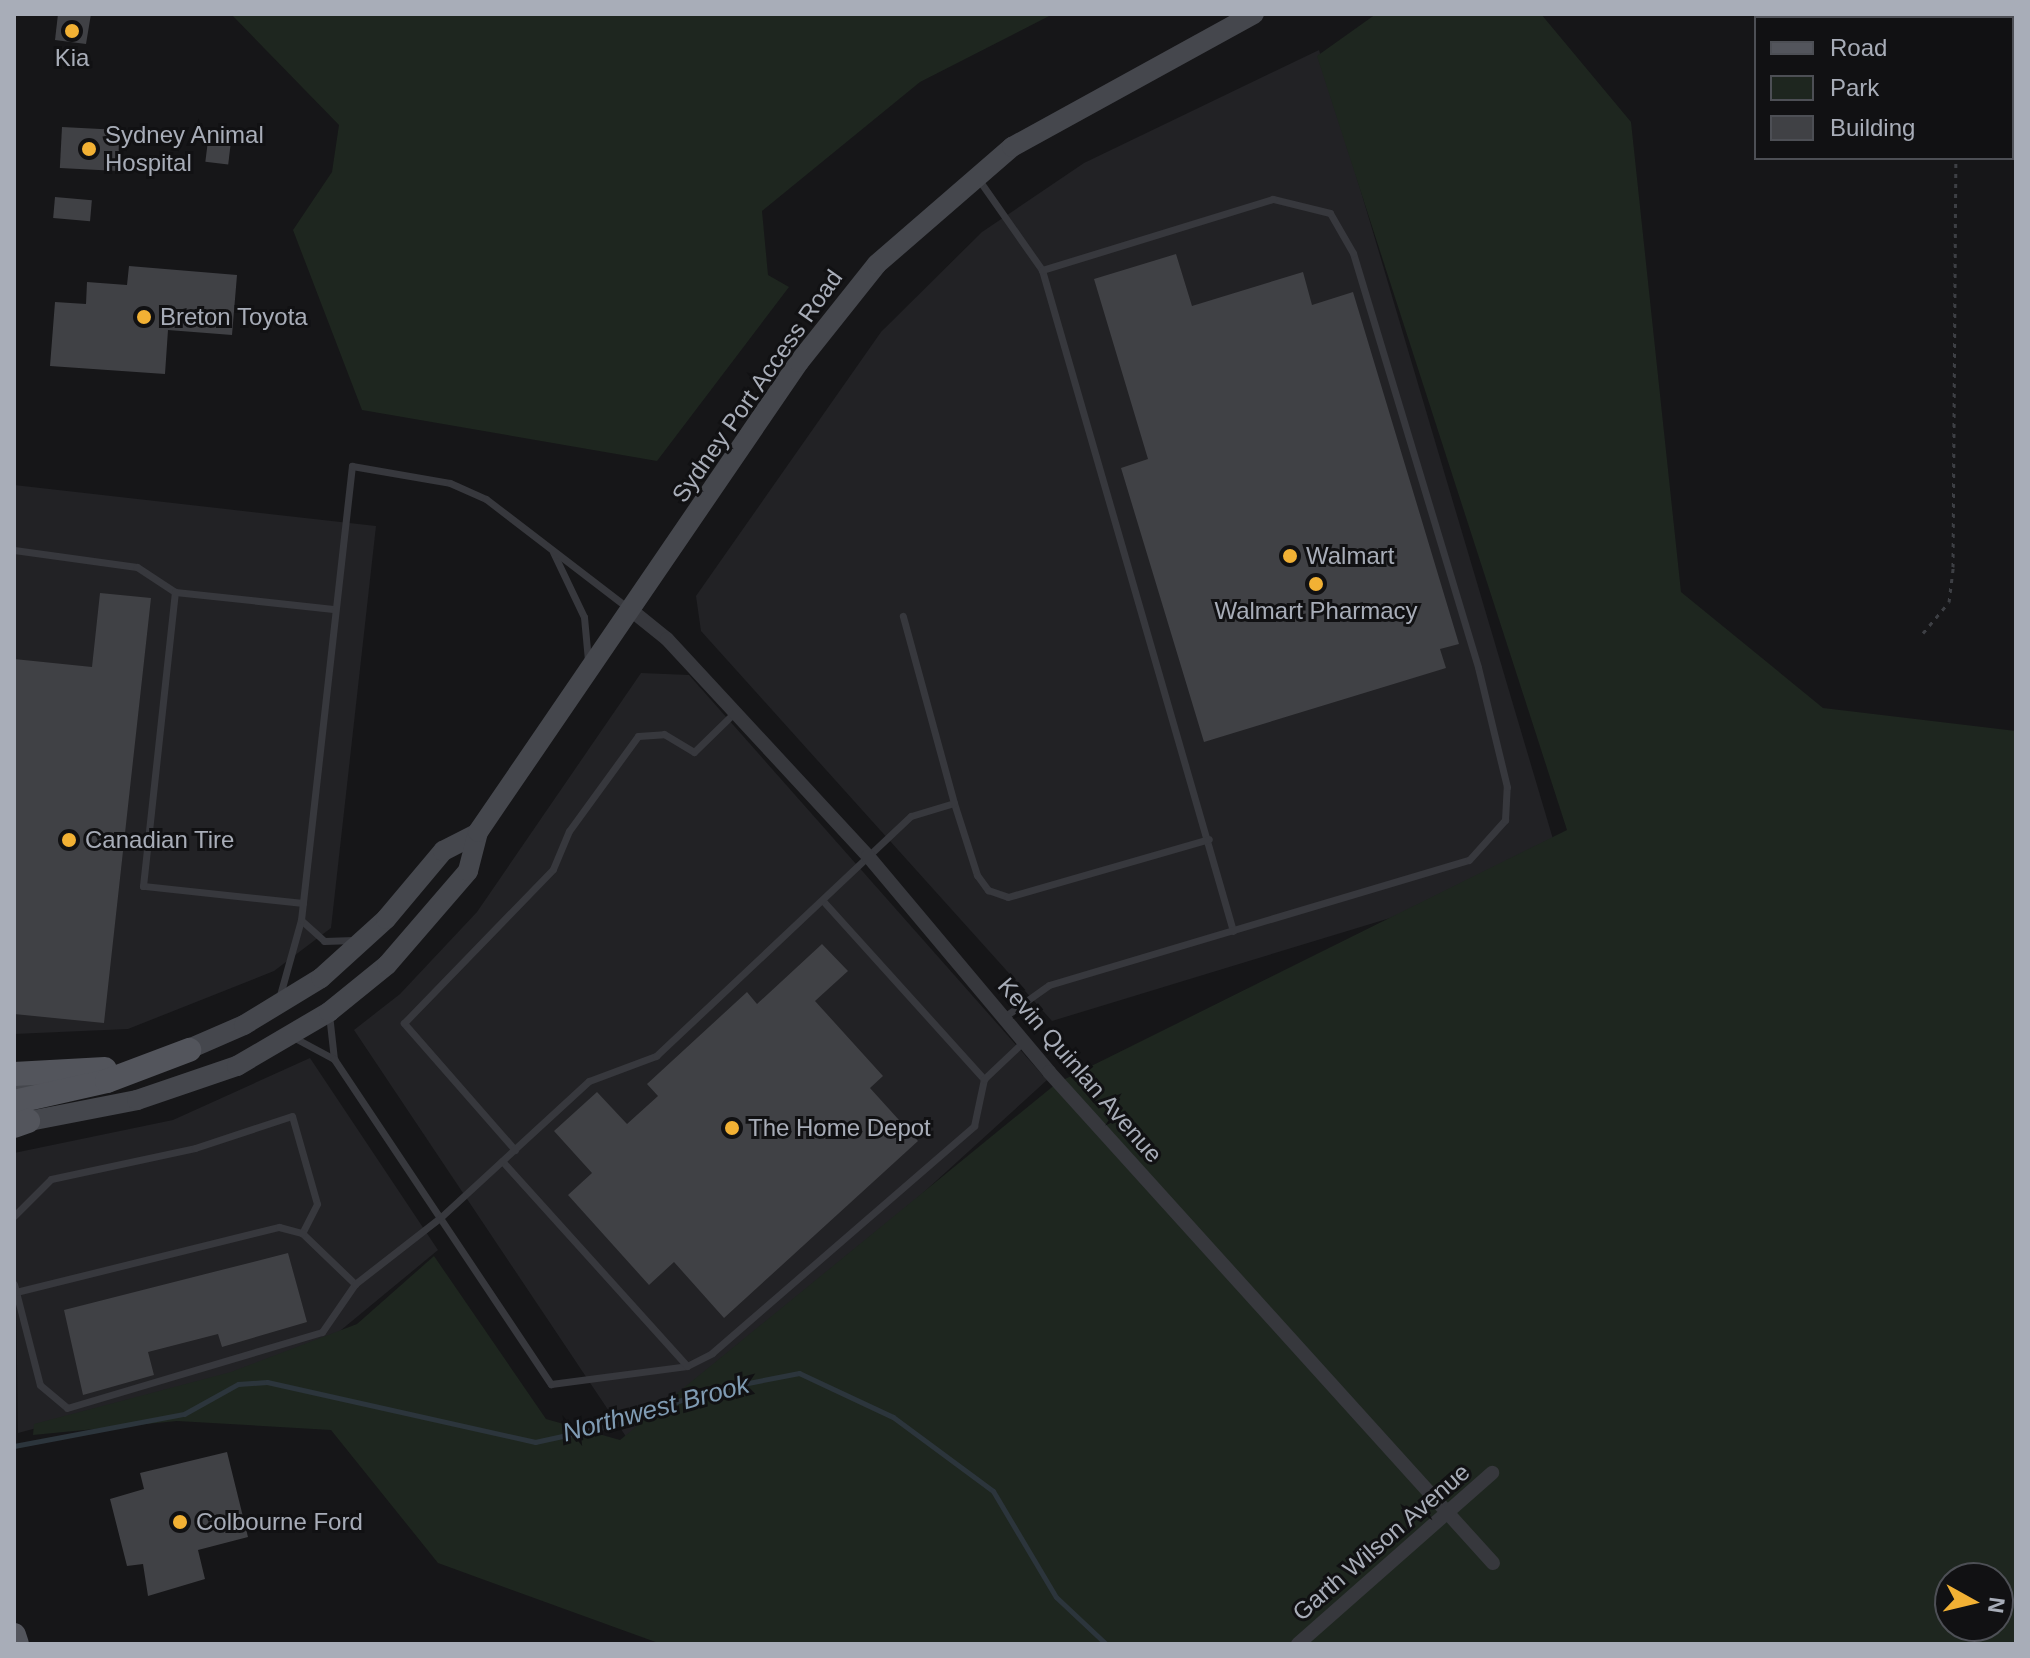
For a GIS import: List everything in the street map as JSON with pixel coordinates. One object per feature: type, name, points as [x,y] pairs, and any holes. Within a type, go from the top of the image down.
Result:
[{"type":"main road","name":"Sydney Port Access Road","points":[[18,1118],[171,1091],[291,1036],[329,1012],[387,965],[468,871],[476,834],[840,307],[975,175],[1092,98],[1254,14]]},
{"type":"main road","name":"Sydney Port Access Road","points":[[14,1087],[117,1074],[189,1050],[271,1011],[366,939],[443,851],[476,834]]},
{"type":"main road","points":[[14,1074],[127,1066],[189,1050]]},
{"type":"main road","points":[[18,1118],[189,1050]]},
{"type":"main road","points":[[14,1635],[17,1644]]},
{"type":"street","name":"Kevin Quinlan Avenue","points":[[631,610],[735,712],[868,856],[1023,1041],[1493,1563]]},
{"type":"street","name":"Garth Wilson Avenue","points":[[1298,1644],[1492,1473]]},
{"type":"lane","points":[[975,175],[1042,270],[1209,839],[1233,931]]},
{"type":"lane","points":[[1004,1017],[1049,985],[1469,860],[1492,840],[1505,820],[1507,787],[1478,667],[1353,253],[1330,213],[1273,199],[1042,270]]},
{"type":"lane","points":[[271,1011],[291,969],[301,920],[333,609],[352,466],[450,483],[486,499],[631,610]]},
{"type":"lane","points":[[14,550],[137,567],[175,592],[333,609]]},
{"type":"lane","points":[[552,550],[584,617],[589,671]]},
{"type":"lane","points":[[175,592],[143,886],[303,903]]},
{"type":"lane","points":[[903,616],[954,803],[977,875],[988,890],[1008,897],[1209,839]]},
{"type":"lane","points":[[515,1150],[404,1023],[553,869],[569,831],[638,736],[664,734],[694,752],[735,712]]},
{"type":"lane","points":[[355,1284],[302,1233],[279,1227],[15,1288],[40,1385],[67,1408],[322,1332],[355,1284],[441,1217],[589,1081],[656,1056],[824,902],[911,816],[954,803]]},
{"type":"lane","points":[[824,902],[984,1079]]},
{"type":"lane","points":[[301,920],[324,941],[366,939]]},
{"type":"lane","points":[[329,1012],[334,1059]]},
{"type":"lane","points":[[291,1036],[334,1059],[551,1384],[687,1366],[712,1353],[974,1126],[984,1079],[1023,1041]]},
{"type":"lane","points":[[14,1216],[51,1179],[195,1148],[292,1116],[317,1204],[302,1233]]},
{"type":"lane","points":[[502,1161],[687,1366]]},
{"type":"path","points":[[1923,633],[1949,602],[1953,567],[1956,160]]},
{"type":"shaded area","points":[[1319,50],[1561,866],[1052,1021],[701,631],[696,596],[881,332],[982,232],[1084,163]]},
{"type":"shaded area","points":[[14,485],[376,526],[331,928],[274,971],[128,1029],[14,1034]]},
{"type":"shaded area","points":[[641,673],[689,675],[1047,1080],[637,1453],[354,1030],[400,994],[477,912]]},
{"type":"shaded area","points":[[310,1058],[438,1250],[329,1340],[235,1375],[18,1433],[14,1153],[173,1120]]},
{"type":"green space","points":[[231,14],[1053,14],[920,82],[762,211],[768,275],[789,287],[657,461],[362,410],[293,230],[332,172],[339,125]]},
{"type":"green space","points":[[1376,14],[1541,14],[1631,122],[1681,592],[1823,708],[2016,731],[2016,1644],[661,1644],[438,1563],[331,1430],[177,1421],[33,1435],[34,1424],[231,1372],[357,1324],[434,1256],[546,1419],[620,1440],[1057,1083],[1567,830],[1317,56]]},
{"type":"building","name":"Kia","points":[[58,14],[91,14],[86,44],[55,40]]},
{"type":"building","name":"Sydney Animal Hospital","points":[[62,127],[120,130],[118,171],[60,168]]},
{"type":"building","points":[[209,132],[232,135],[228,165],[205,162]]},
{"type":"building","points":[[55,197],[92,200],[90,221],[53,218]]},
{"type":"building","name":"Walmart","points":[[1176,254],[1192,306],[1303,272],[1312,305],[1353,292],[1459,644],[1440,649],[1446,668],[1204,742],[1121,468],[1148,459],[1094,279]]},
{"type":"building","name":"Breton Toyota","points":[[129,266],[237,275],[232,335],[168,330],[165,374],[50,366],[55,302],[86,304],[87,282],[127,285]]},
{"type":"building","name":"Canadian Tire","points":[[100,593],[151,598],[104,1023],[14,1014],[14,659],[92,667]]},
{"type":"building","name":"The Home Depot","points":[[822,944],[848,971],[815,1001],[883,1076],[870,1088],[918,1141],[724,1318],[674,1262],[649,1285],[568,1195],[592,1173],[554,1131],[597,1092],[627,1124],[658,1096],[647,1084],[747,992],[757,1004]]},
{"type":"building","points":[[288,1253],[307,1322],[222,1347],[218,1334],[148,1352],[154,1375],[83,1395],[64,1310]]},
{"type":"building","name":"Colbourne Ford","points":[[227,1452],[248,1537],[198,1550],[205,1579],[148,1596],[143,1564],[127,1566],[110,1499],[144,1489],[140,1473]]},
{"type":"waterway","name":"Northwest Brook","points":[[14,1446],[184,1414],[238,1384],[267,1382],[535,1442],[622,1423],[702,1392],[799,1373],[893,1417],[993,1491],[1056,1597],[1106,1644]]},
{"type":"place","name":"Kia","points":[[72,31]]},
{"type":"place","name":"Sydney Animal Hospital","points":[[89,149]]},
{"type":"place","name":"Breton Toyota","points":[[144,317]]},
{"type":"place","name":"Walmart","points":[[1290,556]]},
{"type":"place","name":"Walmart Pharmacy","points":[[1316,584]]},
{"type":"place","name":"Canadian Tire","points":[[69,840]]},
{"type":"place","name":"The Home Depot","points":[[732,1128]]},
{"type":"place","name":"Colbourne Ford","points":[[180,1522]]}]
